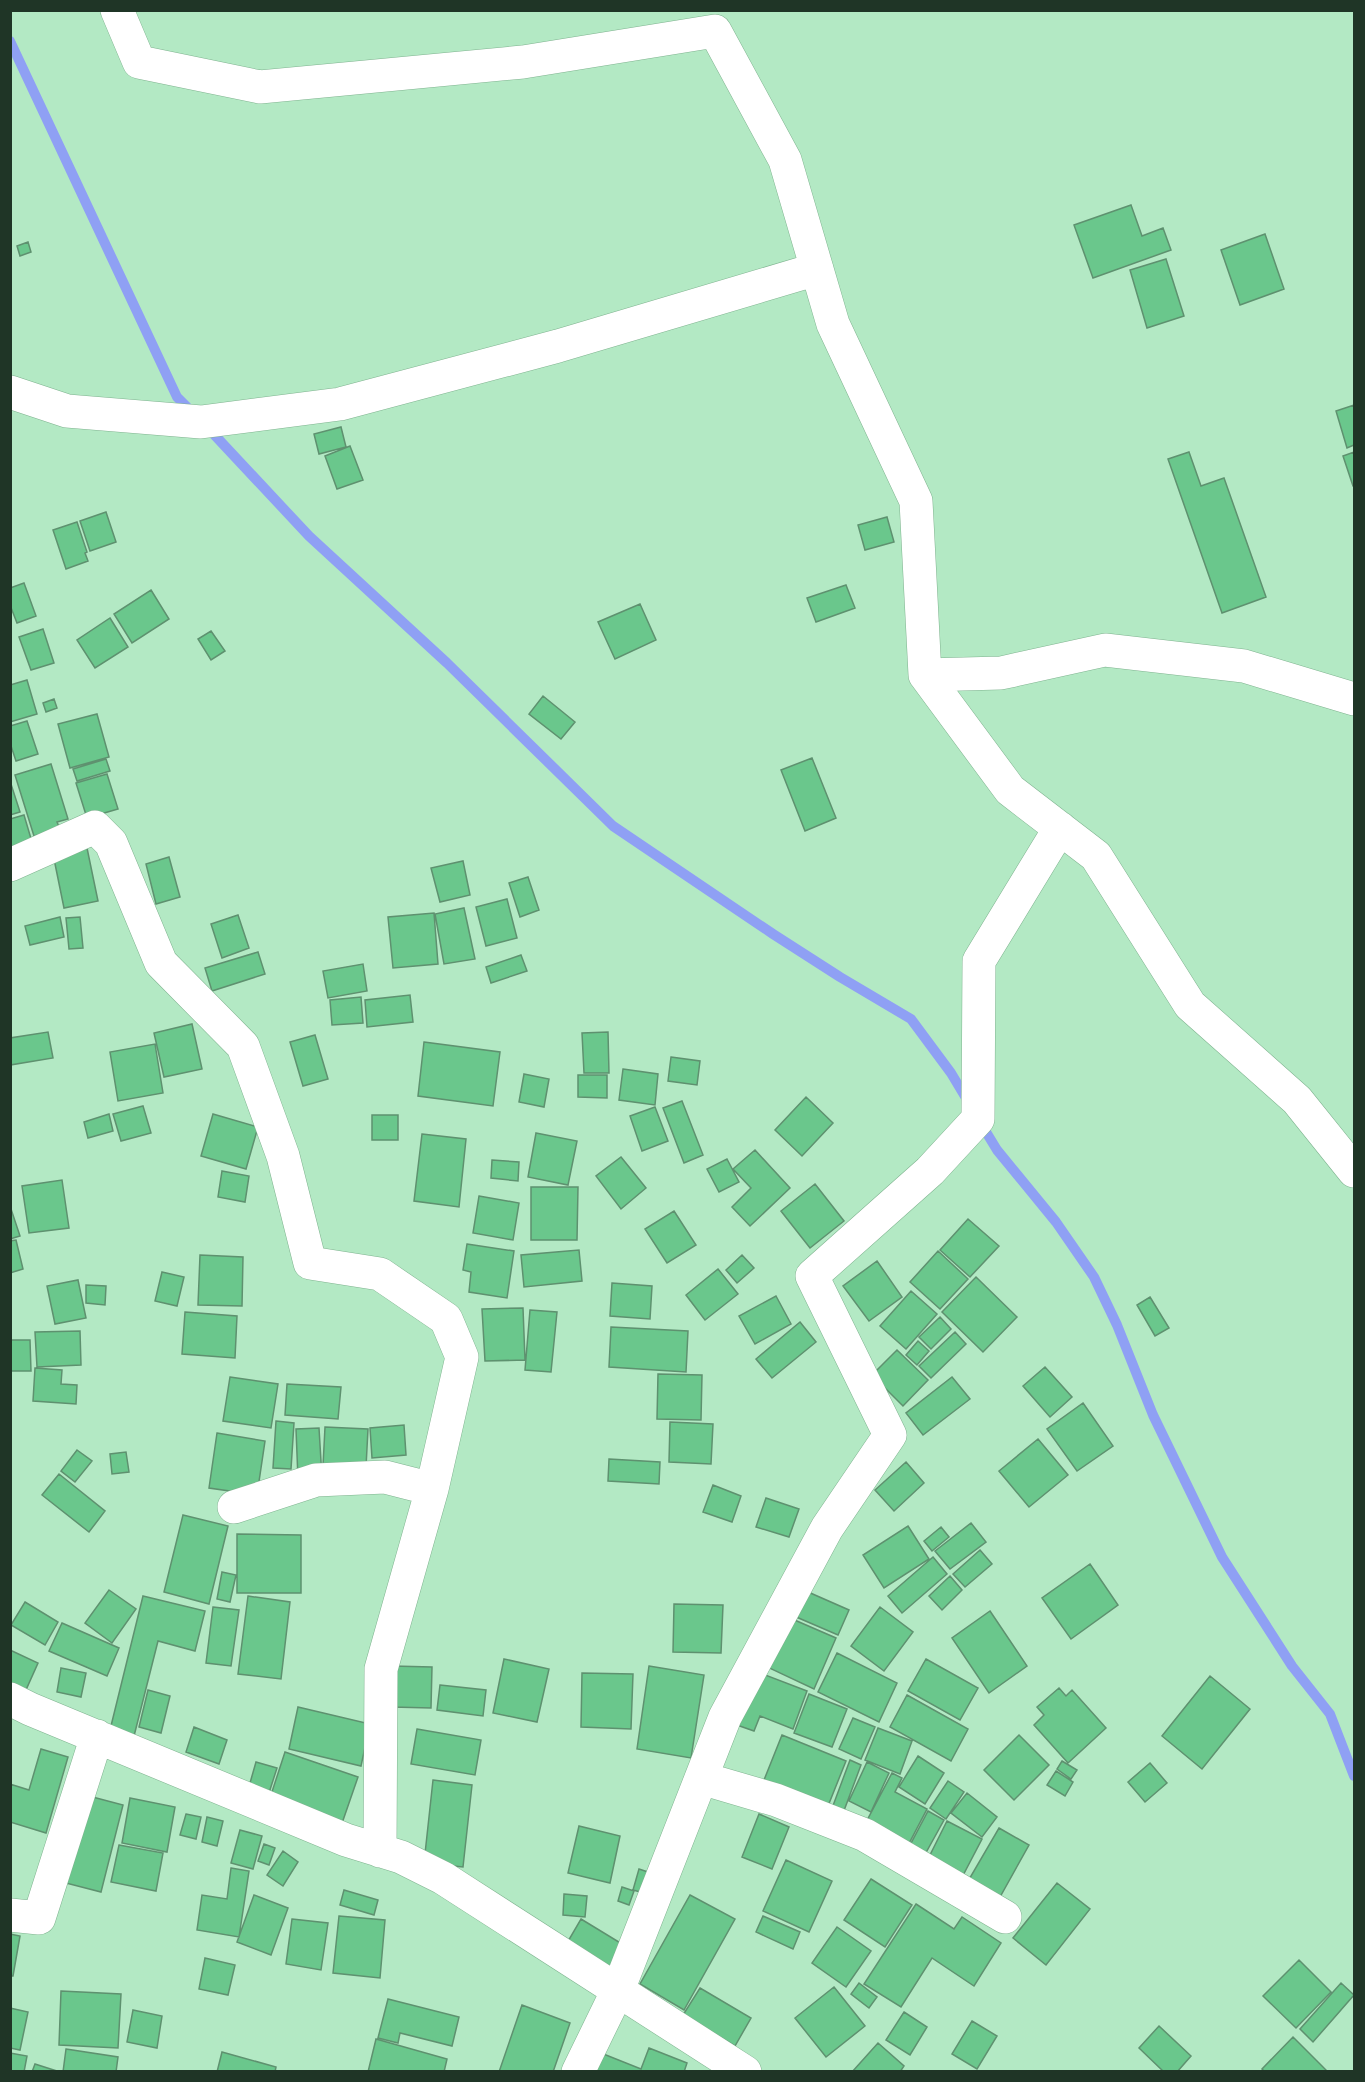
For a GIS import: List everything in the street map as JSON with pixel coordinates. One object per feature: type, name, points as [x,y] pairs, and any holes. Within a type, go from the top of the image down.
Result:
[{"type":"street","points":[[117,10],[139,62],[260,87],[523,62],[716,31],[785,160],[833,324],[916,501],[925,675],[1010,790],[1096,856],[1190,1005],[1297,1101],[1354,1171]]},
{"type":"street","points":[[10,392],[67,411],[201,422],[340,404],[558,346],[817,268]]},
{"type":"street","points":[[925,675],[1001,673],[1105,650],[1244,666],[1354,699]]},
{"type":"street","points":[[10,865],[95,827],[111,843],[161,963],[243,1046],[283,1156],[310,1263],[380,1274],[446,1319],[462,1357],[432,1489],[381,1669],[380,1851]]},
{"type":"street","points":[[578,2072],[618,1990],[725,1717],[827,1528],[890,1435],[812,1276],[930,1171],[978,1119],[979,961],[1060,828]]},
{"type":"street","points":[[234,1507],[316,1480],[385,1477],[432,1489]]},
{"type":"street","points":[[10,1699],[346,1840],[401,1857],[443,1878],[745,2072]]},
{"type":"street","points":[[10,1914],[39,1918],[97,1736]]},
{"type":"street","points":[[701,1778],[776,1800],[865,1835],[1005,1917]]},
{"type":"building","points":[[1131,205],[1142,236],[1163,228],[1171,250],[1093,278],[1074,225]]},
{"type":"building","points":[[1265,234],[1284,289],[1240,305],[1221,250]]},
{"type":"building","points":[[28,242],[31,252],[20,256],[17,246]]},
{"type":"building","points":[[1166,259],[1184,316],[1147,328],[1130,270]]},
{"type":"building","points":[[1354,405],[1354,445],[1347,448],[1336,411]]},
{"type":"building","points":[[341,427],[346,447],[319,454],[314,434]]},
{"type":"building","points":[[350,446],[363,480],[337,489],[325,456]]},
{"type":"building","points":[[1189,452],[1201,486],[1224,478],[1266,597],[1222,613],[1168,459]]},
{"type":"building","points":[[1354,452],[1354,486],[1353,486],[1343,456]]},
{"type":"building","points":[[106,512],[116,542],[90,551],[80,521]]},
{"type":"building","points":[[887,517],[894,542],[865,550],[858,525]]},
{"type":"building","points":[[77,522],[88,561],[66,569],[53,530]]},
{"type":"building","points":[[24,583],[36,616],[17,623],[10,605],[10,588]]},
{"type":"building","points":[[846,585],[855,608],[816,622],[807,598]]},
{"type":"building","points":[[151,590],[169,619],[132,643],[114,614]]},
{"type":"building","points":[[640,604],[656,640],[615,659],[598,622]]},
{"type":"building","points":[[110,618],[128,647],[95,668],[77,640]]},
{"type":"building","points":[[43,629],[54,663],[31,670],[19,637]]},
{"type":"building","points":[[211,631],[225,651],[211,660],[198,639]]},
{"type":"building","points":[[27,680],[37,714],[10,722],[10,685]]},
{"type":"building","points":[[543,696],[575,722],[561,739],[529,714]]},
{"type":"building","points":[[54,699],[57,708],[46,712],[43,703]]},
{"type":"building","points":[[97,714],[109,757],[70,768],[58,724]]},
{"type":"building","points":[[27,721],[38,754],[16,761],[10,743],[10,726]]},
{"type":"building","points":[[812,758],[836,818],[805,831],[781,770]]},
{"type":"building","points":[[106,759],[110,771],[77,781],[73,769]]},
{"type":"building","points":[[51,764],[68,819],[57,822],[60,829],[34,836],[15,775]]},
{"type":"building","points":[[107,774],[118,809],[87,818],[76,783]]},
{"type":"building","points":[[10,781],[20,812],[10,815]]},
{"type":"building","points":[[24,815],[32,842],[10,848],[10,819]]},
{"type":"building","points":[[87,848],[98,901],[64,908],[53,854]]},
{"type":"building","points":[[169,857],[180,897],[156,904],[146,864]]},
{"type":"building","points":[[463,861],[470,895],[440,902],[431,868]]},
{"type":"building","points":[[528,877],[539,910],[520,917],[509,883]]},
{"type":"building","points":[[507,899],[517,938],[486,946],[476,907]]},
{"type":"building","points":[[464,908],[475,959],[444,964],[435,914]]},
{"type":"building","points":[[434,913],[438,964],[393,968],[388,917]]},
{"type":"building","points":[[238,915],[249,948],[222,958],[211,924]]},
{"type":"building","points":[[60,917],[64,937],[30,945],[25,926]]},
{"type":"building","points":[[80,917],[83,948],[69,949],[66,918]]},
{"type":"building","points":[[258,952],[265,974],[212,991],[205,968]]},
{"type":"building","points":[[521,955],[527,971],[491,983],[486,967]]},
{"type":"building","points":[[363,964],[367,991],[328,998],[323,971]]},
{"type":"building","points":[[410,995],[413,1022],[367,1027],[365,1000]]},
{"type":"building","points":[[361,997],[363,1023],[332,1025],[330,1000]]},
{"type":"building","points":[[192,1024],[202,1069],[164,1077],[154,1033]]},
{"type":"building","points":[[48,1032],[53,1058],[10,1065],[10,1038]]},
{"type":"building","points":[[608,1032],[609,1073],[584,1073],[582,1033]]},
{"type":"building","points":[[315,1035],[328,1079],[303,1086],[290,1042]]},
{"type":"building","points":[[424,1042],[500,1052],[493,1106],[418,1096]]},
{"type":"building","points":[[155,1044],[163,1093],[118,1101],[110,1052]]},
{"type":"building","points":[[671,1057],[700,1061],[697,1085],[668,1081]]},
{"type":"building","points":[[623,1069],[658,1074],[655,1105],[619,1100]]},
{"type":"building","points":[[524,1074],[549,1079],[544,1107],[519,1102]]},
{"type":"building","points":[[578,1075],[607,1075],[607,1098],[578,1097]]},
{"type":"building","points":[[806,1097],[833,1123],[802,1156],[775,1130]]},
{"type":"building","points":[[682,1101],[703,1155],[684,1163],[663,1108]]},
{"type":"building","points":[[143,1106],[151,1133],[121,1141],[113,1114]]},
{"type":"building","points":[[655,1107],[668,1141],[642,1151],[630,1116]]},
{"type":"building","points":[[109,1114],[113,1131],[88,1138],[84,1122]]},
{"type":"building","points":[[213,1114],[258,1127],[246,1169],[201,1156]]},
{"type":"building","points":[[372,1115],[398,1115],[398,1140],[372,1140]]},
{"type":"building","points":[[536,1133],[577,1141],[568,1185],[528,1177]]},
{"type":"building","points":[[422,1134],[466,1139],[459,1207],[414,1201]]},
{"type":"building","points":[[755,1150],[790,1188],[750,1226],[732,1207],[751,1188],[733,1169]]},
{"type":"building","points":[[621,1157],[646,1188],[621,1209],[596,1176]]},
{"type":"building","points":[[727,1159],[739,1182],[719,1192],[707,1169]]},
{"type":"building","points":[[492,1160],[519,1162],[518,1181],[491,1178]]},
{"type":"building","points":[[222,1171],[249,1176],[245,1202],[218,1197]]},
{"type":"building","points":[[62,1180],[69,1228],[29,1233],[22,1186]]},
{"type":"building","points":[[815,1184],[844,1221],[810,1248],[781,1211]]},
{"type":"building","points":[[531,1187],[578,1187],[577,1240],[531,1240]]},
{"type":"building","points":[[479,1196],[519,1203],[513,1240],[473,1233]]},
{"type":"building","points":[[10,1206],[20,1236],[10,1239]]},
{"type":"building","points":[[674,1211],[696,1245],[667,1263],[645,1229]]},
{"type":"building","points":[[968,1219],[999,1246],[970,1277],[940,1250]]},
{"type":"building","points":[[16,1240],[23,1269],[10,1273],[10,1241]]},
{"type":"building","points":[[467,1244],[514,1251],[507,1298],[469,1292],[471,1272],[463,1270]]},
{"type":"building","points":[[579,1250],[582,1281],[524,1287],[521,1255]]},
{"type":"building","points":[[938,1251],[968,1279],[940,1309],[910,1282]]},
{"type":"building","points":[[200,1255],[243,1257],[242,1306],[198,1305]]},
{"type":"building","points":[[742,1255],[754,1268],[737,1283],[726,1270]]},
{"type":"building","points":[[877,1261],[902,1297],[869,1321],[843,1286]]},
{"type":"building","points":[[718,1269],[738,1294],[705,1320],[686,1295]]},
{"type":"building","points":[[162,1272],[184,1277],[177,1306],[155,1301]]},
{"type":"building","points":[[976,1277],[1017,1317],[983,1352],[942,1312]]},
{"type":"building","points":[[78,1280],[86,1318],[55,1324],[47,1286]]},
{"type":"building","points":[[612,1283],[652,1286],[650,1319],[610,1316]]},
{"type":"building","points":[[86,1285],[106,1286],[105,1305],[86,1303]]},
{"type":"building","points":[[911,1291],[937,1314],[906,1349],[880,1326]]},
{"type":"building","points":[[776,1296],[791,1324],[755,1344],[739,1316]]},
{"type":"building","points":[[1150,1297],[1169,1328],[1155,1336],[1137,1305]]},
{"type":"building","points":[[523,1308],[525,1360],[485,1361],[482,1309]]},
{"type":"building","points":[[530,1310],[557,1312],[551,1372],[525,1370]]},
{"type":"building","points":[[185,1312],[237,1316],[235,1358],[182,1354]]},
{"type":"building","points":[[940,1317],[951,1329],[931,1349],[919,1337]]},
{"type":"building","points":[[800,1322],[816,1342],[772,1378],[756,1359]]},
{"type":"building","points":[[611,1327],[688,1331],[686,1372],[609,1367]]},
{"type":"building","points":[[80,1331],[81,1365],[37,1367],[35,1332]]},
{"type":"building","points":[[955,1332],[966,1344],[931,1378],[919,1366]]},
{"type":"building","points":[[10,1340],[30,1340],[31,1371],[10,1371]]},
{"type":"building","points":[[918,1341],[929,1351],[917,1365],[906,1355]]},
{"type":"building","points":[[897,1350],[928,1380],[903,1406],[872,1375]]},
{"type":"building","points":[[1045,1367],[1072,1397],[1050,1417],[1023,1386]]},
{"type":"building","points":[[35,1368],[62,1370],[61,1384],[77,1385],[76,1404],[33,1401]]},
{"type":"building","points":[[658,1374],[702,1375],[701,1420],[657,1419]]},
{"type":"building","points":[[230,1377],[278,1384],[271,1428],[223,1421]]},
{"type":"building","points":[[952,1377],[970,1399],[923,1435],[906,1413]]},
{"type":"building","points":[[287,1384],[341,1387],[338,1419],[285,1415]]},
{"type":"building","points":[[1083,1403],[1113,1446],[1077,1471],[1047,1429]]},
{"type":"building","points":[[276,1421],[294,1423],[291,1469],[273,1468]]},
{"type":"building","points":[[670,1422],[713,1424],[711,1464],[669,1462]]},
{"type":"building","points":[[404,1425],[406,1455],[372,1458],[370,1428]]},
{"type":"building","points":[[325,1427],[368,1429],[366,1467],[323,1466]]},
{"type":"building","points":[[319,1428],[322,1478],[298,1479],[296,1429]]},
{"type":"building","points":[[217,1433],[265,1441],[257,1495],[209,1488]]},
{"type":"building","points":[[1038,1439],[1068,1475],[1029,1507],[999,1471]]},
{"type":"building","points":[[77,1450],[92,1461],[75,1482],[61,1471]]},
{"type":"building","points":[[126,1452],[129,1472],[112,1474],[110,1454]]},
{"type":"building","points":[[609,1459],[660,1462],[659,1484],[608,1481]]},
{"type":"building","points":[[906,1462],[924,1483],[894,1511],[875,1490]]},
{"type":"building","points":[[59,1474],[105,1511],[89,1532],[42,1495]]},
{"type":"building","points":[[713,1485],[741,1496],[732,1522],[703,1512]]},
{"type":"building","points":[[766,1498],[799,1509],[789,1537],[756,1527]]},
{"type":"building","points":[[183,1515],[228,1526],[209,1604],[164,1592]]},
{"type":"building","points":[[971,1523],[986,1542],[950,1569],[935,1551]]},
{"type":"building","points":[[908,1526],[929,1559],[884,1588],[863,1555]]},
{"type":"building","points":[[941,1527],[949,1537],[932,1551],[924,1541]]},
{"type":"building","points":[[237,1534],[301,1535],[301,1593],[237,1593]]},
{"type":"building","points":[[980,1550],[992,1564],[965,1587],[953,1574]]},
{"type":"building","points":[[933,1557],[947,1574],[902,1613],[888,1596]]},
{"type":"building","points":[[1090,1564],[1118,1605],[1071,1639],[1042,1598]]},
{"type":"building","points":[[222,1572],[236,1575],[230,1602],[217,1599]]},
{"type":"building","points":[[950,1576],[962,1590],[942,1610],[929,1596]]},
{"type":"building","points":[[799,1588],[849,1610],[838,1635],[787,1613]]},
{"type":"building","points":[[109,1590],[136,1609],[112,1643],[85,1623]]},
{"type":"building","points":[[143,1596],[205,1611],[195,1651],[158,1641],[133,1740],[109,1734]]},
{"type":"building","points":[[248,1596],[290,1602],[281,1679],[238,1674]]},
{"type":"building","points":[[25,1602],[58,1622],[45,1645],[11,1625]]},
{"type":"building","points":[[674,1604],[723,1605],[721,1653],[673,1652]]},
{"type":"building","points":[[213,1607],[239,1610],[231,1666],[206,1663]]},
{"type":"building","points":[[880,1607],[913,1632],[884,1671],[851,1646]]},
{"type":"building","points":[[990,1611],[1027,1666],[989,1693],[952,1638]]},
{"type":"building","points":[[783,1615],[836,1638],[814,1689],[761,1664]]},
{"type":"building","points":[[62,1623],[119,1648],[107,1676],[49,1651]]},
{"type":"building","points":[[10,1650],[38,1663],[21,1701],[10,1697]]},
{"type":"building","points":[[837,1653],[897,1683],[879,1722],[818,1692]]},
{"type":"building","points":[[504,1659],[549,1669],[537,1722],[493,1713]]},
{"type":"building","points":[[926,1659],[978,1688],[960,1720],[908,1691]]},
{"type":"building","points":[[392,1666],[432,1667],[431,1708],[392,1707]]},
{"type":"building","points":[[649,1666],[704,1675],[691,1758],[637,1749]]},
{"type":"building","points":[[61,1668],[86,1673],[81,1697],[57,1692]]},
{"type":"building","points":[[755,1671],[807,1691],[793,1729],[760,1716],[754,1731],[734,1724]]},
{"type":"building","points":[[582,1673],[633,1674],[631,1729],[581,1727]]},
{"type":"building","points":[[1210,1676],[1250,1709],[1202,1769],[1162,1736]]},
{"type":"building","points":[[440,1685],[486,1690],[483,1716],[437,1710]]},
{"type":"building","points":[[1059,1688],[1066,1696],[1072,1690],[1106,1728],[1068,1763],[1034,1725],[1044,1715],[1037,1707]]},
{"type":"building","points":[[148,1690],[170,1696],[161,1733],[139,1727]]},
{"type":"building","points":[[809,1694],[847,1709],[832,1747],[794,1733]]},
{"type":"building","points":[[907,1695],[968,1729],[951,1761],[890,1727]]},
{"type":"building","points":[[298,1707],[370,1724],[361,1766],[289,1749]]},
{"type":"building","points":[[853,1718],[875,1727],[861,1759],[839,1749]]},
{"type":"building","points":[[194,1727],[227,1740],[219,1764],[186,1752]]},
{"type":"building","points":[[878,1728],[912,1741],[900,1774],[865,1760]]},
{"type":"building","points":[[417,1729],[481,1740],[475,1775],[411,1764]]},
{"type":"building","points":[[782,1735],[846,1761],[826,1811],[762,1785]]},
{"type":"building","points":[[1019,1735],[1049,1765],[1014,1800],[984,1770]]},
{"type":"building","points":[[41,1749],[68,1757],[46,1833],[10,1822],[10,1784],[29,1790]]},
{"type":"building","points":[[285,1752],[358,1777],[340,1829],[268,1804]]},
{"type":"building","points":[[918,1756],[944,1773],[925,1804],[899,1787]]},
{"type":"building","points":[[850,1760],[861,1765],[842,1816],[831,1811]]},
{"type":"building","points":[[1062,1761],[1077,1770],[1071,1779],[1057,1769]]},
{"type":"building","points":[[256,1762],[277,1768],[268,1796],[248,1790]]},
{"type":"building","points":[[867,1762],[889,1773],[871,1812],[849,1801]]},
{"type":"building","points":[[1150,1763],[1167,1783],[1145,1802],[1128,1782]]},
{"type":"building","points":[[1056,1771],[1073,1782],[1065,1796],[1047,1785]]},
{"type":"building","points":[[892,1773],[902,1778],[895,1792],[927,1809],[905,1851],[863,1828]]},
{"type":"building","points":[[433,1780],[472,1785],[463,1867],[424,1863]]},
{"type":"building","points":[[948,1781],[964,1792],[946,1819],[930,1808]]},
{"type":"building","points":[[967,1793],[997,1817],[982,1837],[951,1813]]},
{"type":"building","points":[[85,1795],[123,1805],[101,1892],[62,1882]]},
{"type":"building","points":[[130,1798],[175,1807],[167,1852],[122,1843]]},
{"type":"building","points":[[928,1811],[944,1820],[923,1858],[908,1849]]},
{"type":"building","points":[[186,1814],[201,1817],[196,1839],[180,1835]]},
{"type":"building","points":[[759,1814],[789,1827],[772,1869],[742,1857]]},
{"type":"building","points":[[207,1817],[223,1821],[217,1846],[202,1842]]},
{"type":"building","points":[[947,1821],[982,1839],[959,1883],[925,1865]]},
{"type":"building","points":[[579,1826],[620,1836],[610,1883],[568,1873]]},
{"type":"building","points":[[999,1828],[1029,1845],[995,1906],[964,1888]]},
{"type":"building","points":[[240,1830],[262,1836],[253,1869],[231,1863]]},
{"type":"building","points":[[264,1844],[275,1848],[269,1865],[258,1861]]},
{"type":"building","points":[[119,1845],[163,1853],[156,1891],[111,1882]]},
{"type":"building","points":[[283,1851],[298,1862],[283,1886],[267,1875]]},
{"type":"building","points":[[786,1860],[832,1881],[809,1932],[763,1911]]},
{"type":"building","points":[[231,1868],[249,1871],[239,1937],[197,1930],[202,1895],[227,1899]]},
{"type":"building","points":[[639,1869],[657,1875],[651,1895],[633,1890]]},
{"type":"building","points":[[871,1879],[912,1905],[885,1947],[844,1920]]},
{"type":"building","points":[[1057,1883],[1090,1909],[1046,1965],[1013,1938]]},
{"type":"building","points":[[622,1887],[634,1891],[629,1905],[618,1901]]},
{"type":"building","points":[[344,1890],[378,1900],[374,1915],[340,1905]]},
{"type":"building","points":[[564,1894],[587,1896],[585,1917],[563,1915]]},
{"type":"building","points":[[254,1895],[288,1908],[271,1955],[237,1942]]},
{"type":"building","points":[[690,1895],[735,1919],[684,2010],[640,1984]]},
{"type":"building","points":[[916,1904],[954,1929],[962,1917],[1001,1943],[974,1986],[932,1958],[901,2007],[864,1984]]},
{"type":"building","points":[[339,1916],[385,1920],[380,1978],[333,1973]]},
{"type":"building","points":[[763,1916],[800,1932],[793,1949],[756,1932]]},
{"type":"building","points":[[292,1919],[328,1923],[321,1970],[286,1964]]},
{"type":"building","points":[[581,1919],[632,1950],[618,1973],[567,1943]]},
{"type":"building","points":[[837,1927],[871,1951],[846,1987],[812,1963]]},
{"type":"building","points":[[10,1934],[20,1936],[13,1976],[10,1976]]},
{"type":"building","points":[[205,1958],[235,1965],[228,1995],[199,1989]]},
{"type":"building","points":[[1299,1960],[1331,1992],[1296,2028],[1263,1996]]},
{"type":"building","points":[[859,1983],[877,1997],[869,2008],[851,1994]]},
{"type":"building","points":[[1341,1983],[1354,1995],[1313,2042],[1300,2029]]},
{"type":"building","points":[[834,1987],[865,2026],[826,2057],[795,2018]]},
{"type":"building","points":[[700,1988],[751,2018],[735,2046],[683,2015]]},
{"type":"building","points":[[61,1991],[121,1994],[118,2048],[59,2045]]},
{"type":"building","points":[[388,1999],[459,2017],[452,2046],[400,2033],[398,2043],[378,2038]]},
{"type":"building","points":[[522,2005],[570,2023],[553,2072],[499,2072]]},
{"type":"building","points":[[10,2008],[28,2012],[20,2050],[10,2048]]},
{"type":"building","points":[[133,2010],[162,2016],[157,2048],[127,2042]]},
{"type":"building","points":[[904,2012],[927,2027],[910,2055],[886,2040]]},
{"type":"building","points":[[972,2021],[997,2036],[977,2069],[952,2054]]},
{"type":"building","points":[[1159,2026],[1191,2056],[1177,2072],[1164,2072],[1139,2048]]},
{"type":"building","points":[[1293,2037],[1327,2072],[1265,2072],[1262,2069]]},
{"type":"building","points":[[376,2039],[447,2059],[444,2072],[368,2072]]},
{"type":"building","points":[[878,2043],[904,2066],[900,2072],[852,2072]]},
{"type":"building","points":[[649,2048],[687,2063],[684,2072],[594,2072],[601,2053],[641,2069]]},
{"type":"building","points":[[66,2049],[118,2057],[116,2072],[63,2072]]},
{"type":"building","points":[[222,2052],[276,2067],[275,2072],[217,2072]]},
{"type":"building","points":[[10,2053],[27,2056],[24,2072],[10,2072]]},
{"type":"building","points":[[35,2064],[60,2072],[32,2072]]},
{"type":"waterway","points":[[10,41],[177,397],[193,413]]},
{"type":"waterway","points":[[208,428],[309,536],[447,663],[613,826],[773,934],[911,1019],[951,1073],[969,1103]]},
{"type":"waterway","points":[[980,1122],[997,1150],[1056,1222],[1094,1277],[1117,1325],[1153,1415],[1222,1557],[1292,1666],[1330,1714],[1354,1776]]}]
